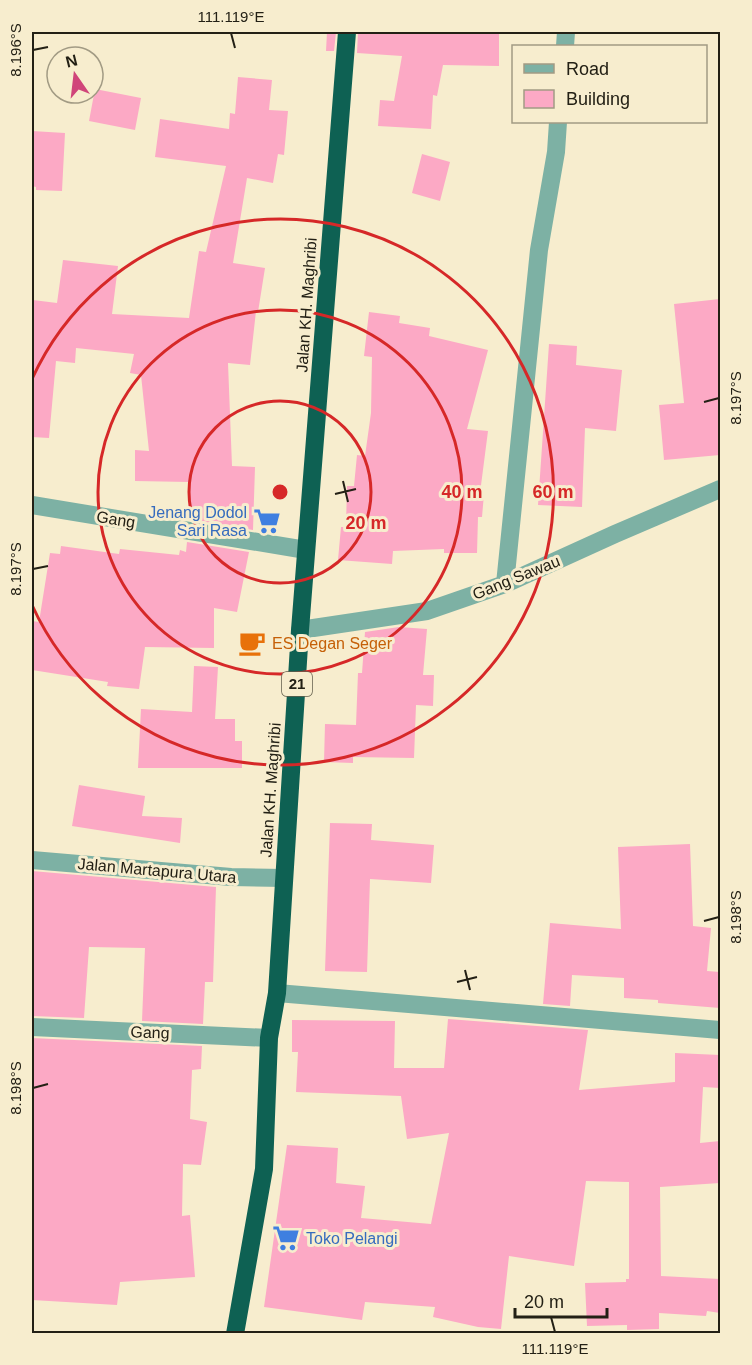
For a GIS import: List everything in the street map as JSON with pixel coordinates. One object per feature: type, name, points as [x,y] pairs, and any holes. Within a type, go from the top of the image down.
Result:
[{"type":"highway","name":"Jalan KH. Maghribi","points":[[235,1334],[264,1168],[269,1038],[277,993],[300,630],[347,32]]},
{"type":"street","points":[[505,584],[539,249],[556,152],[558,123]]},
{"type":"street","name":"Gang Sawau","points":[[300,630],[427,611],[505,584],[720,489]]},
{"type":"street","name":"Gang","points":[[32,505],[306,550]]},
{"type":"street","name":"Jalan Martapura Utara","points":[[32,860],[231,877],[284,878]]},
{"type":"street","points":[[277,993],[720,1030]]},
{"type":"street","name":"Gang","points":[[32,1027],[269,1038]]},
{"type":"building","points":[[327,32],[336,32],[334,51],[326,51]]},
{"type":"building","points":[[358,32],[499,33],[499,66],[443,65],[437,96],[433,95],[431,129],[378,126],[380,100],[394,101],[402,56],[357,53]]},
{"type":"building","points":[[238,77],[272,80],[269,110],[288,111],[284,155],[278,154],[273,183],[247,178],[233,263],[265,268],[258,312],[256,311],[250,365],[228,363],[232,466],[255,467],[253,530],[188,519],[189,482],[135,481],[135,450],[149,451],[141,375],[130,373],[134,354],[76,348],[75,363],[56,361],[49,438],[32,437],[33,300],[57,303],[63,260],[118,266],[112,314],[189,318],[199,251],[206,252],[226,166],[155,157],[160,119],[229,129],[230,113],[235,114]]},
{"type":"building","points":[[105,91],[141,98],[135,130],[89,121],[92,105],[105,105]]},
{"type":"building","points":[[32,131],[65,133],[62,191],[36,190],[36,187],[32,186]]},
{"type":"building","points":[[422,154],[450,162],[440,201],[412,193]]},
{"type":"building","points":[[720,299],[720,455],[664,460],[659,405],[684,403],[674,304]]},
{"type":"building","points":[[369,312],[400,316],[399,323],[430,328],[429,336],[488,350],[467,429],[488,431],[480,493],[484,494],[482,517],[478,517],[477,553],[444,553],[444,549],[393,551],[392,564],[338,560],[341,527],[346,527],[347,486],[354,486],[357,455],[365,456],[371,413],[372,357],[364,356]]},
{"type":"building","points":[[549,344],[577,346],[576,365],[622,370],[616,431],[585,428],[582,507],[538,505]]},
{"type":"building","points":[[187,542],[249,552],[237,612],[214,608],[214,648],[145,647],[139,689],[107,686],[108,682],[32,670],[32,621],[39,622],[50,553],[60,554],[61,546],[119,554],[120,549],[179,555],[180,550],[186,552]]},
{"type":"building","points":[[399,627],[427,629],[423,675],[434,675],[433,706],[416,705],[414,758],[353,757],[353,763],[324,762],[325,724],[356,725],[358,673],[362,673],[365,632]]},
{"type":"building","points":[[194,666],[218,667],[215,719],[235,719],[235,741],[242,741],[242,768],[138,768],[141,709],[192,712]]},
{"type":"building","points":[[79,785],[145,796],[142,816],[182,818],[180,843],[72,826]]},
{"type":"building","points":[[330,823],[372,824],[371,840],[434,845],[431,883],[370,879],[367,972],[325,971]]},
{"type":"building","points":[[690,844],[693,926],[711,928],[707,971],[720,972],[720,1008],[624,998],[624,978],[572,975],[570,1006],[543,1004],[550,923],[621,929],[618,847]]},
{"type":"building","points":[[32,871],[216,887],[213,982],[205,982],[203,1024],[142,1021],[145,948],[89,947],[84,1018],[32,1016]]},
{"type":"building","points":[[448,1019],[588,1030],[579,1090],[675,1082],[675,1053],[720,1055],[720,1088],[703,1087],[700,1143],[720,1141],[720,1183],[660,1187],[661,1276],[720,1279],[720,1313],[707,1311],[706,1316],[659,1313],[659,1329],[627,1330],[627,1325],[587,1326],[585,1283],[626,1282],[626,1279],[629,1279],[629,1182],[586,1181],[574,1266],[509,1256],[501,1329],[478,1327],[433,1317],[435,1307],[365,1302],[362,1320],[264,1307],[287,1145],[338,1148],[336,1183],[365,1186],[361,1218],[431,1224],[449,1133],[407,1139],[401,1096],[296,1092],[298,1052],[292,1052],[292,1020],[395,1021],[394,1068],[444,1068]]},
{"type":"building","points":[[32,1038],[202,1046],[201,1069],[192,1070],[190,1119],[207,1122],[201,1165],[183,1164],[182,1216],[190,1215],[195,1277],[120,1282],[117,1305],[32,1300]]},
{"type":"place","name":"Jenang Dodol Sari Rasa","points":[[267,521]]},
{"type":"place","name":"ES Degan Seger","points":[[252,643]]},
{"type":"place","name":"Toko Pelangi","points":[[286,1238]]}]
